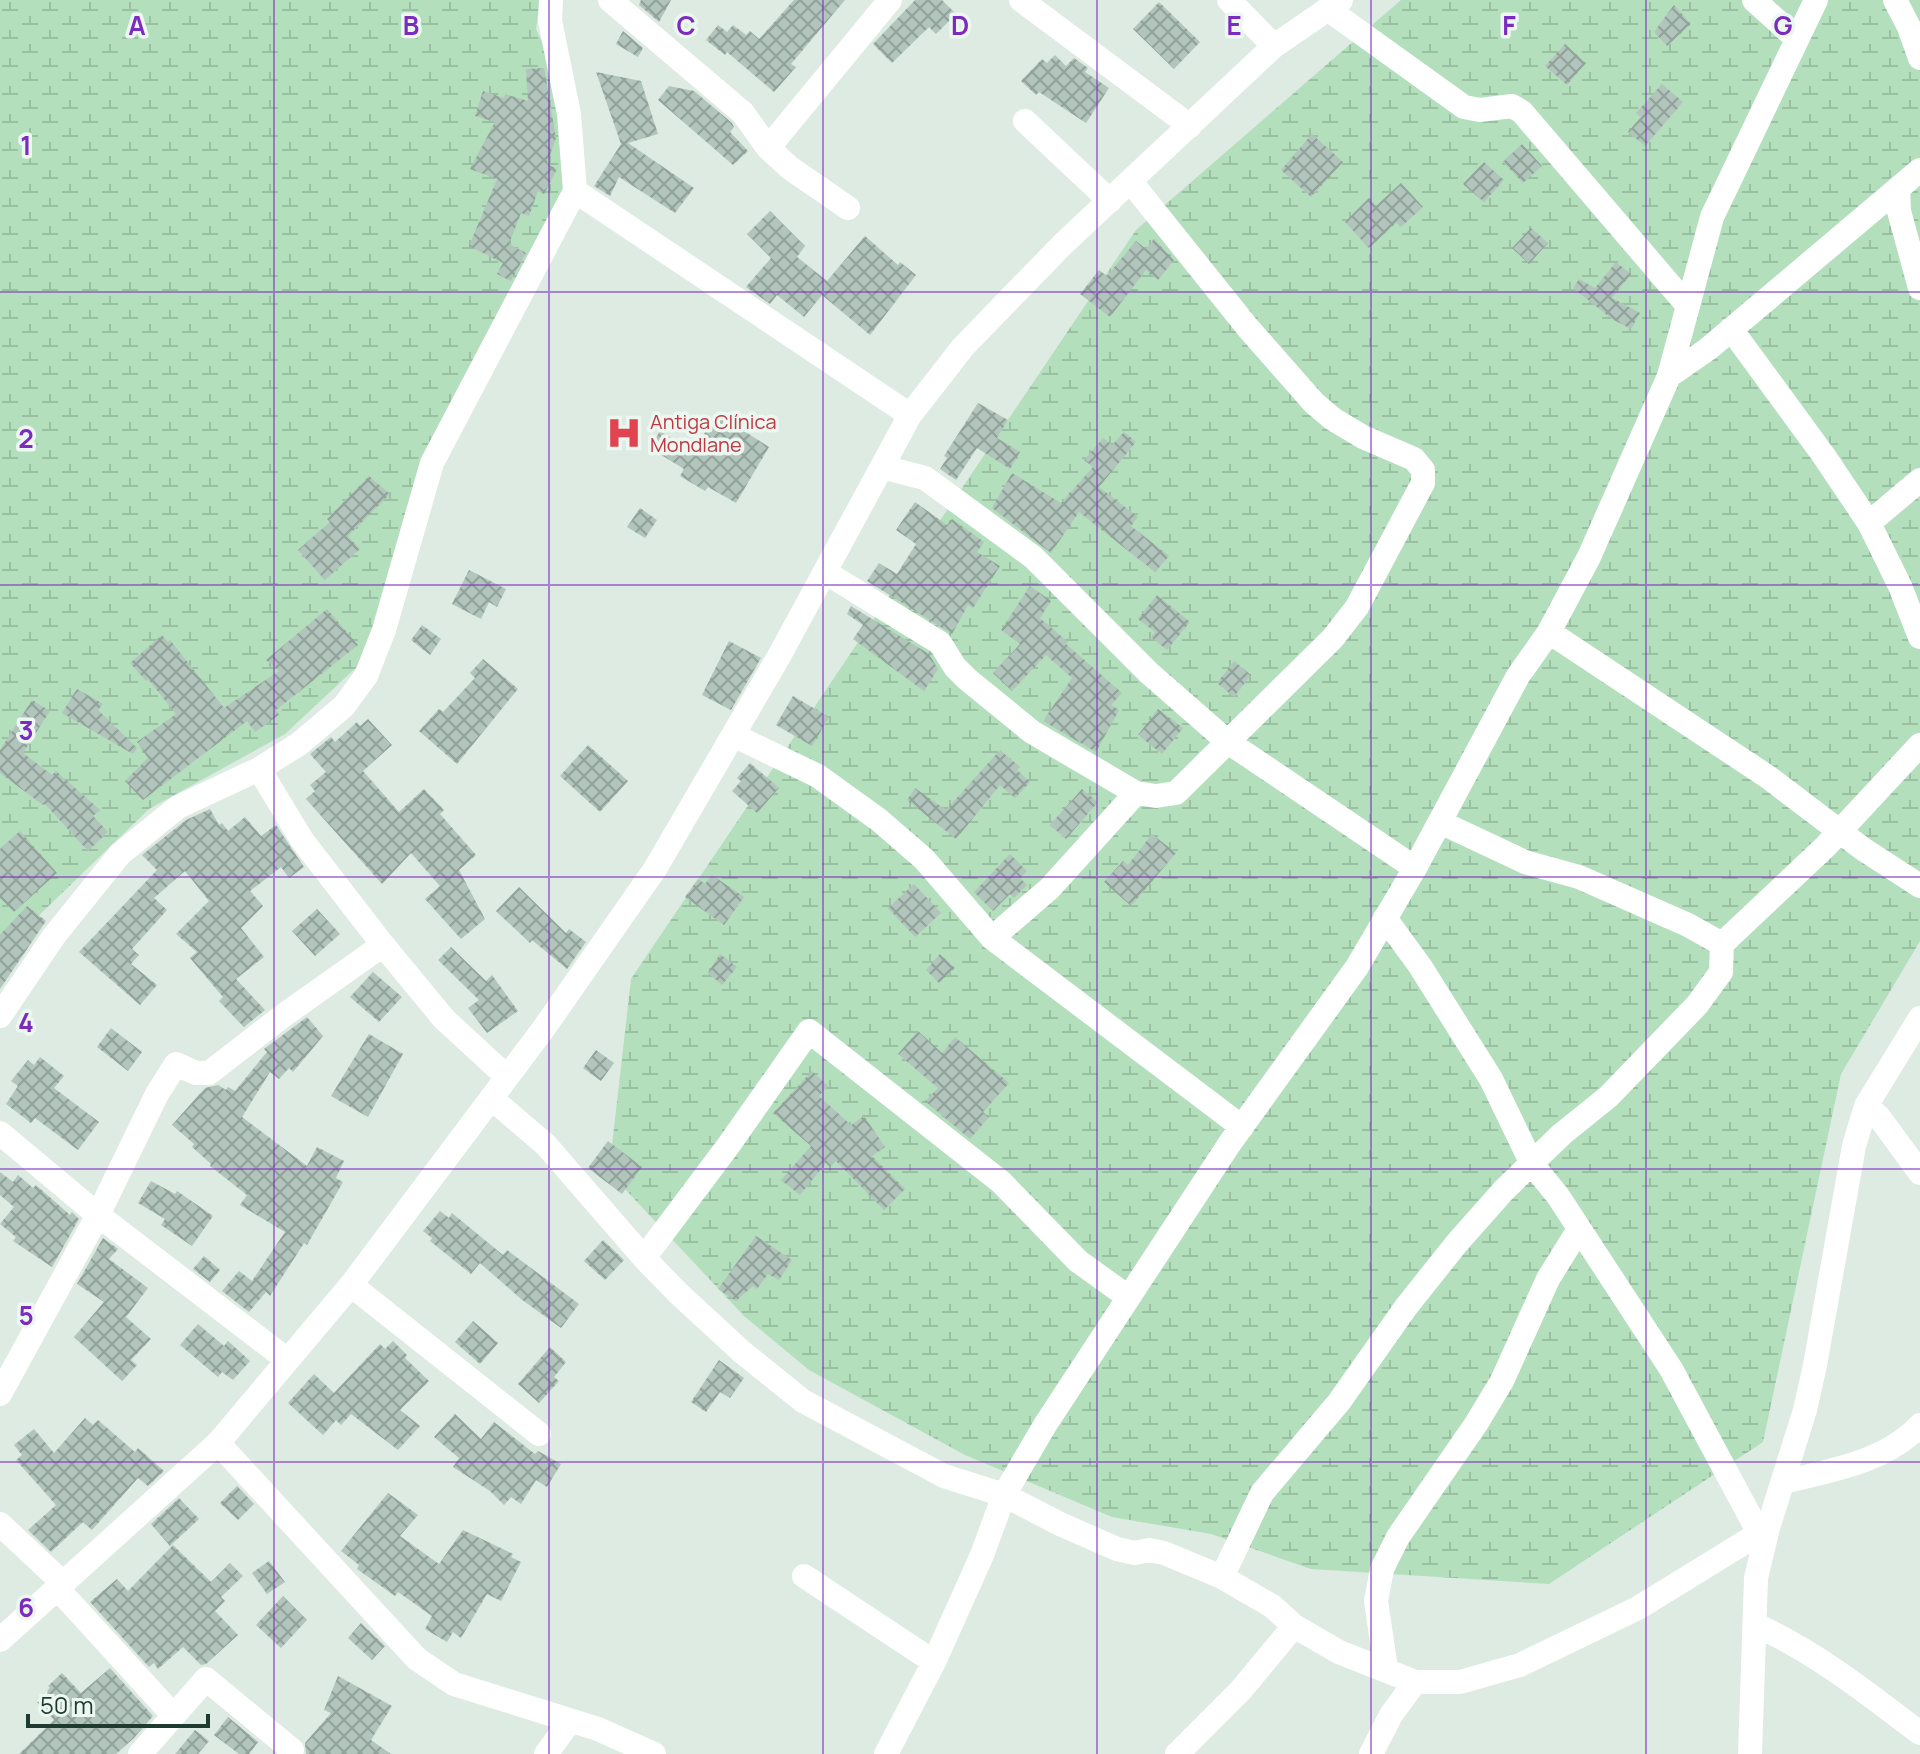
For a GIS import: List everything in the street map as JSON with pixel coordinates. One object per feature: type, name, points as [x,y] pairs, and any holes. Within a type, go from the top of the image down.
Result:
[{"type":"street","points":[[0,1016],[54,936],[120,854],[178,807],[259,769],[299,744],[344,706],[366,676],[384,630],[432,463],[575,191],[569,114],[550,21],[551,0]]},
{"type":"street","points":[[610,0],[743,113],[768,148],[790,168],[848,208]]},
{"type":"street","points":[[768,148],[890,0]]},
{"type":"street","points":[[1021,0],[1190,126]]},
{"type":"street","points":[[1229,0],[1274,46]]},
{"type":"street","points":[[1754,0],[1797,39]]},
{"type":"street","points":[[886,1754],[934,1662],[982,1555],[1004,1495],[1128,1297],[1242,1127],[1357,967],[1415,868],[1518,676],[1549,632],[1589,557],[1669,376],[1712,217],[1816,0]]},
{"type":"street","points":[[1895,0],[1920,58]]},
{"type":"street","points":[[0,1640],[218,1443],[351,1285],[507,1077],[655,869],[825,572],[910,415],[963,347],[1062,245],[1274,46],[1335,5],[1464,107],[1480,110],[1512,106],[1522,112],[1688,306]]},
{"type":"street","points":[[1025,121],[1110,201]]},
{"type":"street","points":[[1669,376],[1731,329],[1920,170]]},
{"type":"street","points":[[825,572],[940,643],[955,667],[967,679],[1032,732],[1136,793],[1156,796],[1176,793],[1333,638],[1357,607],[1423,483],[1423,470],[1414,459],[1363,437],[1314,403],[1248,328],[1131,182]]},
{"type":"street","points":[[1898,188],[1899,211],[1920,288]]},
{"type":"street","points":[[575,191],[910,415]]},
{"type":"street","points":[[1731,329],[1869,523],[1900,586],[1920,637]]},
{"type":"street","points":[[882,467],[925,478],[1033,557],[1149,673],[1228,742],[1415,868]]},
{"type":"street","points":[[1869,523],[1920,480]]},
{"type":"street","points":[[1549,632],[1768,777],[1863,849],[1920,886]]},
{"type":"street","points":[[733,735],[818,776],[879,820],[924,859],[992,938],[1242,1127]]},
{"type":"street","points":[[1222,1577],[1262,1493],[1339,1402],[1406,1307],[1457,1243],[1504,1190],[1562,1134],[1608,1097],[1697,1005],[1721,972],[1722,944],[1840,829],[1920,745]]},
{"type":"street","points":[[259,769],[302,840],[383,945],[444,1019],[507,1077]]},
{"type":"street","points":[[992,938],[1049,889],[1136,793]]},
{"type":"street","points":[[1440,822],[1525,862],[1579,877],[1688,925],[1722,944]]},
{"type":"street","points":[[1385,918],[1420,966],[1491,1079],[1532,1164],[1558,1196],[1671,1369],[1764,1530]]},
{"type":"street","points":[[0,1394],[98,1215],[157,1094],[176,1064],[196,1073],[209,1073],[383,945]]},
{"type":"street","points":[[1750,1754],[1756,1578],[1764,1530],[1783,1482],[1815,1365],[1836,1261],[1854,1146],[1866,1106],[1920,1018]]},
{"type":"street","points":[[644,1258],[809,1031],[1001,1182],[1078,1261],[1128,1297]]},
{"type":"street","points":[[491,1098],[546,1145],[644,1258],[742,1352],[803,1401],[944,1476],[1004,1495],[1117,1549],[1135,1553],[1149,1550],[1164,1553],[1222,1577],[1272,1606],[1294,1626],[1339,1652],[1415,1682],[1460,1682],[1520,1665],[1638,1608],[1764,1530]]},
{"type":"street","points":[[1866,1106],[1879,1117],[1920,1173]]},
{"type":"street","points":[[0,1133],[98,1215],[286,1359]]},
{"type":"street","points":[[1386,1669],[1376,1601],[1382,1569],[1398,1537],[1502,1381],[1548,1279],[1579,1229]]},
{"type":"street","points":[[351,1285],[539,1434]]},
{"type":"street","points":[[1783,1482],[1845,1467],[1917,1436]]},
{"type":"street","points":[[218,1443],[417,1659],[454,1684],[598,1729],[654,1754]]},
{"type":"street","points":[[0,1524],[61,1586],[173,1715]]},
{"type":"street","points":[[804,1576],[934,1662]]},
{"type":"street","points":[[1756,1625],[1795,1643],[1832,1666],[1920,1733]]},
{"type":"street","points":[[1177,1754],[1241,1690],[1294,1626]]},
{"type":"street","points":[[140,1754],[206,1679],[292,1750]]},
{"type":"street","points":[[1371,1754],[1391,1715],[1415,1682]]},
{"type":"street","points":[[546,1754],[570,1721]]},
{"type":"green space","points":[[0,0],[540,0],[536,29],[553,65],[567,193],[425,451],[380,625],[360,664],[285,734],[149,809],[0,953]]},
{"type":"green space","points":[[1401,0],[1920,0],[1920,941],[1841,1074],[1763,1442],[1549,1584],[1311,1569],[1211,1534],[1112,1517],[965,1455],[809,1370],[744,1316],[609,1172],[631,979],[1136,230]]},
{"type":"building","points":[[641,0],[671,0],[659,22],[639,5]]},
{"type":"building","points":[[794,0],[845,0],[791,64],[796,67],[774,92],[727,52],[725,55],[706,40],[718,25],[727,32],[733,25],[746,35],[750,31],[759,39]]},
{"type":"building","points":[[915,0],[942,0],[956,14],[936,34],[929,27],[892,63],[873,44]]},
{"type":"building","points":[[1159,2],[1200,42],[1174,69],[1133,29]]},
{"type":"building","points":[[1674,5],[1691,24],[1667,46],[1654,32]]},
{"type":"building","points":[[623,31],[643,48],[638,57],[616,44]]},
{"type":"building","points":[[1565,44],[1586,63],[1567,85],[1545,66]]},
{"type":"building","points":[[1055,55],[1066,66],[1074,58],[1088,68],[1085,72],[1109,88],[1086,123],[1039,92],[1036,95],[1021,81],[1042,59],[1047,63]]},
{"type":"building","points":[[544,68],[556,138],[547,164],[557,169],[544,194],[538,191],[529,216],[521,213],[509,244],[526,253],[511,281],[497,274],[503,263],[469,246],[497,179],[470,169],[495,122],[475,116],[483,91],[528,101],[526,69]]},
{"type":"building","points":[[596,72],[641,81],[658,134],[628,143],[694,188],[675,213],[619,177],[610,196],[594,186],[621,144]]},
{"type":"building","points":[[1662,84],[1683,102],[1645,146],[1628,132],[1641,117],[1636,113]]},
{"type":"building","points":[[669,86],[694,91],[732,123],[734,127],[730,132],[748,151],[733,165],[658,100]]},
{"type":"building","points":[[1312,134],[1343,162],[1311,197],[1281,170]]},
{"type":"building","points":[[1522,144],[1542,166],[1523,183],[1503,162]]},
{"type":"building","points":[[1484,162],[1504,180],[1484,202],[1463,184]]},
{"type":"building","points":[[1401,183],[1423,207],[1401,227],[1396,223],[1369,248],[1345,222],[1369,198],[1376,206]]},
{"type":"building","points":[[770,211],[805,246],[797,257],[827,281],[865,236],[898,265],[900,262],[916,275],[870,335],[822,295],[804,317],[777,295],[770,304],[746,287],[771,258],[747,234]]},
{"type":"building","points":[[1531,228],[1548,243],[1529,264],[1512,248]]},
{"type":"building","points":[[1154,239],[1174,260],[1158,280],[1146,270],[1110,317],[1080,294],[1099,270],[1107,276],[1136,241],[1146,249]]},
{"type":"building","points":[[1616,262],[1631,274],[1612,298],[1640,313],[1631,329],[1612,319],[1573,288],[1579,279],[1595,288]]},
{"type":"building","points":[[978,403],[1008,420],[997,438],[1020,452],[1010,469],[977,448],[956,480],[940,469],[947,458],[944,456]]},
{"type":"building","points":[[716,413],[769,447],[736,503],[708,487],[705,491],[680,476],[684,469],[650,448],[660,431],[694,452]]},
{"type":"building","points":[[1124,432],[1136,442],[1099,487],[1138,517],[1131,526],[1169,556],[1155,572],[1079,512],[1051,553],[992,508],[1012,473],[1061,503],[1093,467],[1084,460],[1103,438],[1112,445]]},
{"type":"building","points":[[369,476],[390,494],[348,536],[360,549],[325,580],[298,550],[330,522],[327,519]]},
{"type":"building","points":[[915,502],[947,525],[952,519],[984,542],[977,552],[1000,566],[973,608],[968,605],[952,634],[867,581],[879,563],[897,574],[916,544],[896,530]]},
{"type":"building","points":[[640,508],[657,520],[645,538],[627,527]]},
{"type":"building","points":[[469,570],[506,589],[497,607],[489,602],[481,619],[452,604]]},
{"type":"building","points":[[1030,586],[1051,601],[1040,618],[1122,693],[1111,705],[1119,710],[1096,752],[1043,721],[1072,678],[1046,655],[1012,691],[993,673],[1020,644],[1001,630]]},
{"type":"building","points":[[1157,595],[1190,622],[1167,650],[1151,637],[1155,632],[1138,619]]},
{"type":"building","points":[[851,606],[929,654],[938,669],[924,691],[853,639],[863,625],[847,614]]},
{"type":"building","points":[[327,609],[358,645],[276,710],[279,715],[255,732],[247,721],[143,800],[125,781],[148,758],[137,742],[176,714],[148,679],[146,681],[130,663],[162,635],[168,642],[170,640],[224,708],[279,671],[266,660]]},
{"type":"building","points":[[422,625],[441,639],[430,655],[411,640]]},
{"type":"building","points":[[729,641],[761,658],[731,710],[702,695]]},
{"type":"building","points":[[483,659],[518,689],[457,764],[419,731],[439,709],[443,712],[475,678],[470,673]]},
{"type":"building","points":[[1234,661],[1251,675],[1234,697],[1217,683]]},
{"type":"building","points":[[77,689],[103,704],[98,710],[137,748],[133,754],[62,713]]},
{"type":"building","points":[[793,696],[829,717],[812,746],[776,725]]},
{"type":"building","points":[[32,700],[50,711],[23,753],[52,775],[56,771],[100,810],[93,816],[108,832],[88,851],[45,804],[0,773],[0,750]]},
{"type":"building","points":[[1158,709],[1183,728],[1162,754],[1138,735]]},
{"type":"building","points":[[368,719],[392,745],[363,771],[399,812],[424,789],[444,810],[440,814],[476,855],[459,870],[485,919],[461,939],[425,899],[440,886],[411,853],[382,884],[306,799],[315,791],[310,785],[326,772],[310,754],[331,737],[335,742],[357,722],[360,726]]},
{"type":"building","points":[[588,745],[628,781],[600,812],[560,776]]},
{"type":"building","points":[[1000,750],[1020,767],[1017,770],[1030,782],[1015,798],[1000,785],[956,839],[907,800],[915,788],[946,810]]},
{"type":"building","points":[[750,763],[779,788],[757,813],[732,791],[741,781],[737,778]]},
{"type":"building","points":[[1082,789],[1098,802],[1066,839],[1050,825]]},
{"type":"building","points":[[210,809],[219,825],[222,823],[228,831],[245,817],[261,836],[276,825],[304,867],[289,878],[281,867],[250,891],[263,906],[241,928],[264,957],[236,979],[265,1010],[244,1027],[219,1001],[223,997],[190,958],[197,952],[176,934],[209,901],[185,871],[154,898],[167,910],[132,949],[139,955],[131,964],[157,985],[140,1005],[79,952],[157,870],[142,855],[186,820]]},
{"type":"building","points":[[20,831],[57,873],[14,912],[0,898],[0,849]]},
{"type":"building","points":[[1152,834],[1176,853],[1131,906],[1104,882],[1123,861],[1128,865]]},
{"type":"building","points":[[1010,854],[1027,871],[1020,878],[1027,885],[1014,898],[1010,894],[993,911],[974,892]]},
{"type":"building","points":[[712,875],[744,897],[724,925],[685,897],[698,879],[705,884]]},
{"type":"building","points":[[914,884],[941,913],[915,937],[888,908]]},
{"type":"building","points":[[519,887],[566,933],[569,929],[586,942],[567,969],[532,940],[530,943],[496,911]]},
{"type":"building","points":[[27,906],[46,921],[0,989],[0,935]]},
{"type":"building","points":[[317,909],[340,934],[315,956],[292,931]]},
{"type":"building","points":[[451,947],[486,981],[492,975],[518,1011],[487,1033],[468,1008],[479,1000],[438,960]]},
{"type":"building","points":[[720,954],[737,967],[722,985],[708,973]]},
{"type":"building","points":[[940,954],[955,968],[939,983],[926,970]]},
{"type":"building","points":[[373,972],[402,997],[379,1022],[350,997]]},
{"type":"building","points":[[307,1017],[323,1036],[293,1072],[289,1068],[279,1079],[270,1072],[242,1117],[307,1166],[317,1147],[344,1161],[336,1178],[343,1182],[307,1245],[304,1243],[270,1296],[266,1292],[249,1312],[222,1291],[239,1271],[252,1281],[285,1232],[240,1205],[247,1195],[210,1166],[192,1147],[194,1144],[172,1125],[205,1088],[218,1085],[235,1091],[267,1052],[264,1049]]},
{"type":"building","points":[[111,1028],[142,1052],[128,1071],[97,1047]]},
{"type":"building","points":[[918,1031],[942,1053],[955,1037],[1009,1083],[983,1112],[989,1117],[970,1139],[925,1101],[938,1088],[898,1054]]},
{"type":"building","points":[[369,1034],[403,1054],[368,1117],[331,1096]]},
{"type":"building","points":[[596,1050],[614,1063],[601,1081],[583,1068]]},
{"type":"building","points":[[40,1057],[64,1076],[54,1088],[99,1122],[78,1150],[35,1118],[31,1123],[6,1104],[18,1086],[11,1081],[28,1060],[34,1065]]},
{"type":"building","points":[[812,1071],[828,1086],[819,1096],[851,1125],[864,1116],[885,1147],[872,1156],[905,1189],[884,1210],[836,1161],[830,1167],[826,1163],[800,1195],[781,1180],[811,1146],[773,1113]]},
{"type":"building","points":[[608,1141],[642,1167],[622,1194],[588,1168]]},
{"type":"building","points":[[0,1172],[13,1182],[18,1175],[33,1188],[36,1185],[70,1215],[72,1212],[79,1219],[52,1267],[13,1241],[16,1237],[0,1224],[14,1207],[0,1195]]},
{"type":"building","points":[[151,1181],[175,1194],[177,1191],[213,1216],[192,1246],[161,1225],[165,1219],[138,1203]]},
{"type":"building","points":[[440,1211],[449,1218],[452,1213],[503,1255],[507,1250],[579,1304],[561,1328],[521,1299],[480,1263],[471,1274],[430,1241],[432,1238],[423,1231]]},
{"type":"building","points":[[756,1236],[792,1260],[779,1280],[768,1274],[757,1289],[753,1286],[736,1301],[718,1289]]},
{"type":"building","points":[[103,1238],[118,1249],[109,1259],[148,1288],[126,1317],[151,1339],[131,1360],[137,1365],[122,1381],[74,1337],[104,1302],[77,1284]]},
{"type":"building","points":[[603,1240],[624,1260],[605,1280],[584,1261]]},
{"type":"building","points":[[204,1256],[220,1270],[210,1282],[193,1269]]},
{"type":"building","points":[[473,1321],[498,1343],[480,1364],[455,1342]]},
{"type":"building","points":[[198,1324],[224,1346],[228,1341],[250,1361],[233,1380],[222,1372],[218,1377],[180,1345]]},
{"type":"building","points":[[393,1341],[407,1355],[405,1358],[429,1381],[400,1410],[420,1426],[398,1450],[351,1414],[341,1425],[336,1420],[323,1435],[288,1403],[314,1374],[334,1393],[380,1344],[385,1349]]},
{"type":"building","points":[[550,1347],[566,1362],[554,1377],[559,1381],[539,1403],[518,1384]]},
{"type":"building","points":[[719,1360],[744,1378],[730,1398],[720,1392],[706,1412],[691,1402]]},
{"type":"building","points":[[455,1414],[481,1439],[494,1422],[535,1454],[538,1451],[561,1464],[547,1487],[536,1480],[521,1504],[511,1497],[504,1505],[490,1491],[453,1467],[459,1458],[434,1437]]},
{"type":"building","points":[[85,1418],[93,1425],[98,1420],[135,1452],[138,1448],[164,1471],[148,1486],[138,1478],[92,1530],[83,1522],[51,1552],[28,1530],[56,1505],[16,1460],[22,1455],[14,1445],[34,1429],[54,1453]]},
{"type":"building","points":[[237,1486],[254,1504],[238,1520],[220,1503]]},
{"type":"building","points":[[388,1493],[418,1515],[400,1536],[439,1564],[463,1530],[513,1554],[511,1557],[521,1562],[501,1601],[487,1594],[461,1638],[453,1632],[447,1642],[425,1629],[432,1616],[398,1592],[395,1596],[357,1569],[359,1565],[341,1551]]},
{"type":"building","points":[[179,1498],[199,1519],[170,1546],[151,1524]]},
{"type":"building","points":[[173,1545],[211,1582],[230,1563],[243,1576],[221,1597],[225,1601],[215,1611],[238,1635],[206,1664],[201,1665],[183,1647],[158,1669],[154,1663],[149,1667],[90,1602],[117,1579],[128,1591]]},
{"type":"building","points":[[269,1561],[285,1582],[267,1594],[252,1573]]},
{"type":"building","points":[[283,1596],[307,1620],[281,1648],[256,1625]]},
{"type":"building","points":[[361,1623],[385,1646],[372,1660],[348,1638]]},
{"type":"building","points":[[110,1668],[153,1716],[134,1738],[116,1754],[19,1754],[54,1720],[36,1701],[50,1688],[48,1686],[62,1673],[81,1693]]},
{"type":"building","points":[[338,1676],[392,1706],[371,1740],[391,1754],[306,1754],[305,1743],[331,1713],[324,1710]]},
{"type":"building","points":[[228,1717],[258,1742],[249,1754],[239,1754],[214,1735]]},
{"type":"building","points":[[195,1730],[209,1741],[198,1754],[175,1754]]},
{"type":"place","name":"Antiga Clínica Mondlane","points":[[624,433]]}]
